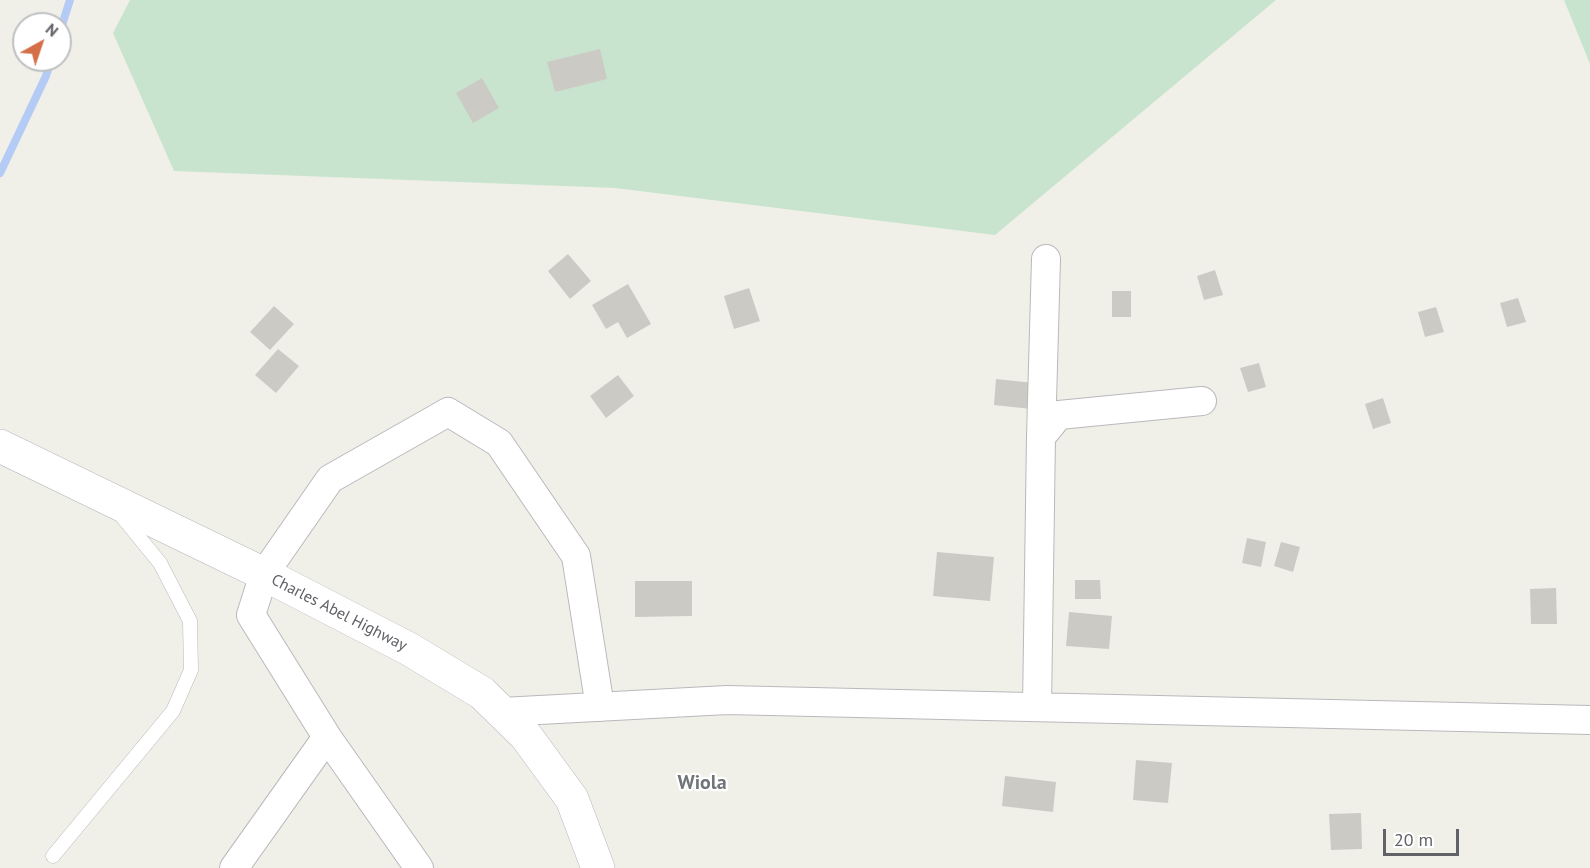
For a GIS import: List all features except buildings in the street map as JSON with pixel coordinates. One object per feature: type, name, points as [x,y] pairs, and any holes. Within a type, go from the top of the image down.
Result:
[{"type":"main road","name":"Charles Abel Highway","points":[[0,446],[264,574],[409,649],[482,693],[526,736],[572,799],[598,868]]},
{"type":"street","points":[[1037,707],[1046,260]]},
{"type":"street","points":[[1041,437],[1059,415],[1202,401]]},
{"type":"street","points":[[418,868],[327,737],[251,615],[264,574],[330,479],[448,412],[500,443],[576,556],[600,707]]},
{"type":"street","points":[[502,712],[727,700],[1590,720]]},
{"type":"street","points":[[234,868],[327,737]]},
{"type":"lane","points":[[53,856],[173,711],[191,670],[190,621],[160,563],[109,500]]},
{"type":"green space","points":[[130,0],[1276,0],[995,235],[615,188],[174,171],[113,33]]},
{"type":"green space","points":[[1564,0],[1590,0],[1590,64]]},
{"type":"waterway","points":[[66,12],[70,0]]},
{"type":"waterway","points":[[0,173],[47,72]]},
{"type":"district","name":"Wiola","points":[[702,783]]}]
